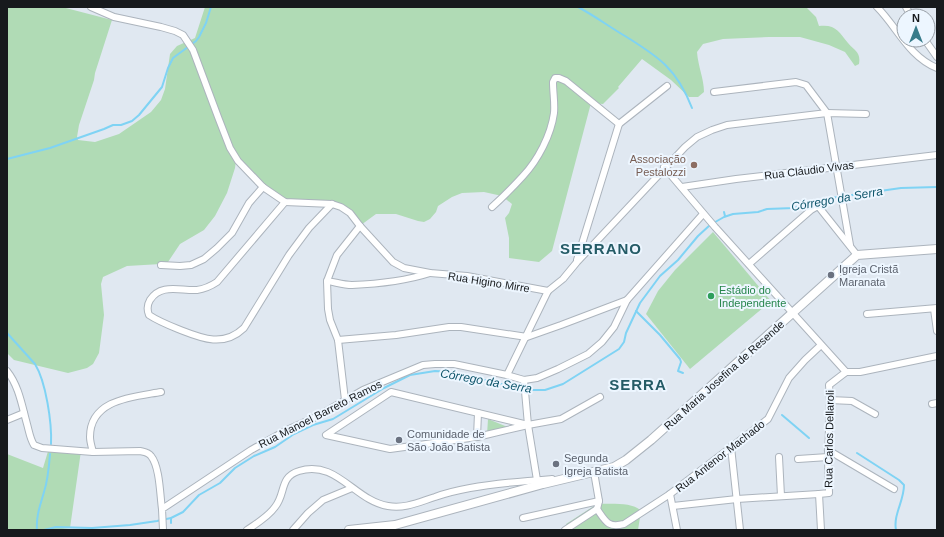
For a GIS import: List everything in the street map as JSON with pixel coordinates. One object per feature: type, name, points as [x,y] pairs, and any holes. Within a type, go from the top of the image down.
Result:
[{"type":"main road","points":[[857,255],[937,249]]},
{"type":"main road","name":"Rua Maria Josefina de Resende","points":[[540,482],[571,477],[614,467],[626,460],[637,452],[857,255]]},
{"type":"main road","points":[[349,530],[395,525],[540,482]]},
{"type":"street","points":[[91,7],[114,17],[161,27],[183,35],[193,50],[230,148],[238,161],[263,187],[286,202],[217,282],[198,290],[170,288],[157,292],[147,307],[149,315],[195,336],[210,340],[226,339],[237,335],[244,328],[289,255],[309,228],[332,204]]},
{"type":"street","points":[[877,7],[903,41],[924,61],[937,68]]},
{"type":"street","points":[[931,48],[937,57]]},
{"type":"street","points":[[492,207],[524,176],[544,142],[552,122],[554,112],[553,82],[555,78],[566,81],[619,124]]},
{"type":"street","points":[[714,92],[788,83],[802,83],[806,85],[816,96],[827,113],[850,245]]},
{"type":"street","points":[[577,262],[619,124],[667,86]]},
{"type":"street","points":[[507,375],[527,337],[548,291],[563,279],[664,168],[697,137],[727,125],[827,113],[866,114]]},
{"type":"street","name":"Rua Cláudio Vivas","points":[[682,187],[836,166],[937,155]]},
{"type":"street","points":[[664,168],[682,187],[709,221],[846,372],[860,372],[937,356]]},
{"type":"street","points":[[161,265],[191,265],[204,259],[218,248],[232,232],[249,203],[263,187]]},
{"type":"street","name":"Rua Higino Mirre","points":[[286,202],[332,204],[341,207],[350,213],[393,262],[404,268],[430,273],[467,276],[548,291]]},
{"type":"street","points":[[749,264],[811,210],[818,206],[857,255]]},
{"type":"street","points":[[540,482],[528,425],[524,380],[537,378],[558,369],[588,354],[602,342],[614,327],[627,300],[703,214]]},
{"type":"street","points":[[345,400],[338,340],[330,320],[327,281],[337,255],[360,226]]},
{"type":"street","name":"Rua Higino Mirre","points":[[327,281],[350,285],[411,279],[430,273]]},
{"type":"street","points":[[338,340],[396,335],[449,327],[461,327],[527,337],[561,326],[627,300]]},
{"type":"street","points":[[867,314],[935,308],[937,331]]},
{"type":"street","name":"Rua Antenor Machado","points":[[597,509],[606,523],[611,526],[617,526],[630,521],[670,494],[768,419],[789,378],[821,345]]},
{"type":"street","name":"Rua Manoel Barreto Ramos","points":[[162,513],[251,450],[285,431],[316,417],[363,390],[423,365],[454,364],[524,380]]},
{"type":"street","points":[[7,371],[17,390],[32,441],[38,447],[93,452],[140,451],[146,452],[151,456],[158,476],[163,527]]},
{"type":"street","name":"Rua Carlos Dellaroli","points":[[821,530],[819,494],[829,492],[828,450],[830,385],[846,372]]},
{"type":"street","points":[[93,452],[90,438],[95,418],[100,411],[111,403],[125,398],[161,392]]},
{"type":"street","points":[[528,425],[391,392],[326,435],[390,449],[477,436],[561,419],[600,397]]},
{"type":"street","points":[[830,400],[852,401],[875,414]]},
{"type":"street","points":[[7,420],[24,413]]},
{"type":"street","points":[[477,436],[478,414]]},
{"type":"street","points":[[731,447],[740,530]]},
{"type":"street","points":[[828,450],[894,489]]},
{"type":"street","points":[[779,457],[781,496]]},
{"type":"street","points":[[798,459],[828,457]]},
{"type":"street","name":"Rua Maria Josefina de Resende","points":[[247,530],[263,519],[275,507],[286,479],[300,470],[317,469],[328,472],[370,500],[386,506],[401,507],[470,488],[540,482]]},
{"type":"street","points":[[565,530],[597,509],[599,501],[594,472]]},
{"type":"street","points":[[293,530],[308,513],[323,500],[352,488]]},
{"type":"street","points":[[670,494],[677,530]]},
{"type":"street","points":[[673,506],[737,499],[819,494]]},
{"type":"street","points":[[523,518],[599,501]]},
{"type":"green space","points":[[7,7],[62,7],[112,20],[79,125],[77,137],[78,140],[95,142],[119,134],[151,112],[161,100],[165,89],[170,54],[177,46],[195,38],[205,7],[806,7],[816,17],[819,26],[829,26],[839,32],[857,52],[859,64],[855,66],[845,52],[829,45],[800,37],[723,39],[703,44],[697,52],[704,92],[698,97],[689,97],[671,80],[642,59],[618,87],[619,88],[603,104],[591,103],[552,251],[539,262],[509,258],[509,238],[505,218],[509,213],[512,204],[502,196],[484,192],[462,193],[452,197],[438,206],[436,212],[430,219],[424,222],[396,214],[376,214],[361,225],[343,204],[286,200],[262,183],[236,160],[227,193],[215,216],[204,230],[180,244],[168,262],[161,264],[127,266],[103,277],[101,284],[104,315],[99,353],[93,364],[87,368],[68,373],[14,360],[7,353]]},
{"type":"green space","name":"Estádio do Independente","points":[[713,232],[771,301],[690,369],[646,314],[658,291],[675,270]]},
{"type":"green space","points":[[488,419],[515,430],[487,435]]},
{"type":"green space","points":[[49,448],[81,451],[70,528],[54,530],[7,530],[7,454],[43,468]]},
{"type":"green space","points":[[597,504],[621,504],[638,508],[641,511],[638,530],[568,530],[566,524]]},
{"type":"waterway","points":[[7,159],[50,148],[113,125],[121,125],[132,121],[139,115],[162,87],[173,58],[196,41],[199,37],[206,23],[211,7]]},
{"type":"waterway","points":[[578,7],[648,51],[666,65],[680,83],[692,108]]},
{"type":"waterway","name":"Córrego da Serra","points":[[44,530],[56,527],[92,528],[130,525],[171,518],[183,512],[199,495],[220,483],[235,468],[254,456],[275,447],[294,434],[313,425],[333,419],[384,388],[410,375],[435,371],[452,372],[513,387],[532,390],[545,390],[563,384],[619,349],[624,342],[626,333],[640,303],[660,276],[678,260],[698,236],[710,225],[724,217],[733,214],[758,212],[767,209],[794,208],[824,199],[901,188],[937,187]]},
{"type":"waterway","name":"Córrego da Serra","points":[[724,212],[725,216]]},
{"type":"waterway","points":[[636,311],[660,335],[680,359],[681,362],[678,371],[683,373]]},
{"type":"waterway","points":[[7,333],[35,364],[39,372],[48,403],[51,444]]},
{"type":"waterway","points":[[782,415],[809,438]]},
{"type":"waterway","points":[[857,453],[899,480],[904,485],[904,491],[895,524],[896,530]]},
{"type":"waterway","points":[[37,530],[38,516],[49,469],[50,454]]},
{"type":"waterway","name":"Córrego da Serra","points":[[171,518],[171,523]]},
{"type":"place","name":"Associação Pestalozzi","points":[[694,165]]},
{"type":"place","name":"Igreja Cristã Maranata","points":[[831,275]]},
{"type":"place","name":"Estádio do Independente","points":[[711,296]]},
{"type":"place","name":"Comunidade de São João Batista","points":[[399,440]]},
{"type":"place","name":"Segunda Igreja Batista","points":[[556,464]]},
{"type":"district","name":"SERRANO","points":[[601,248]]},
{"type":"district","name":"SERRA","points":[[638,384]]}]
